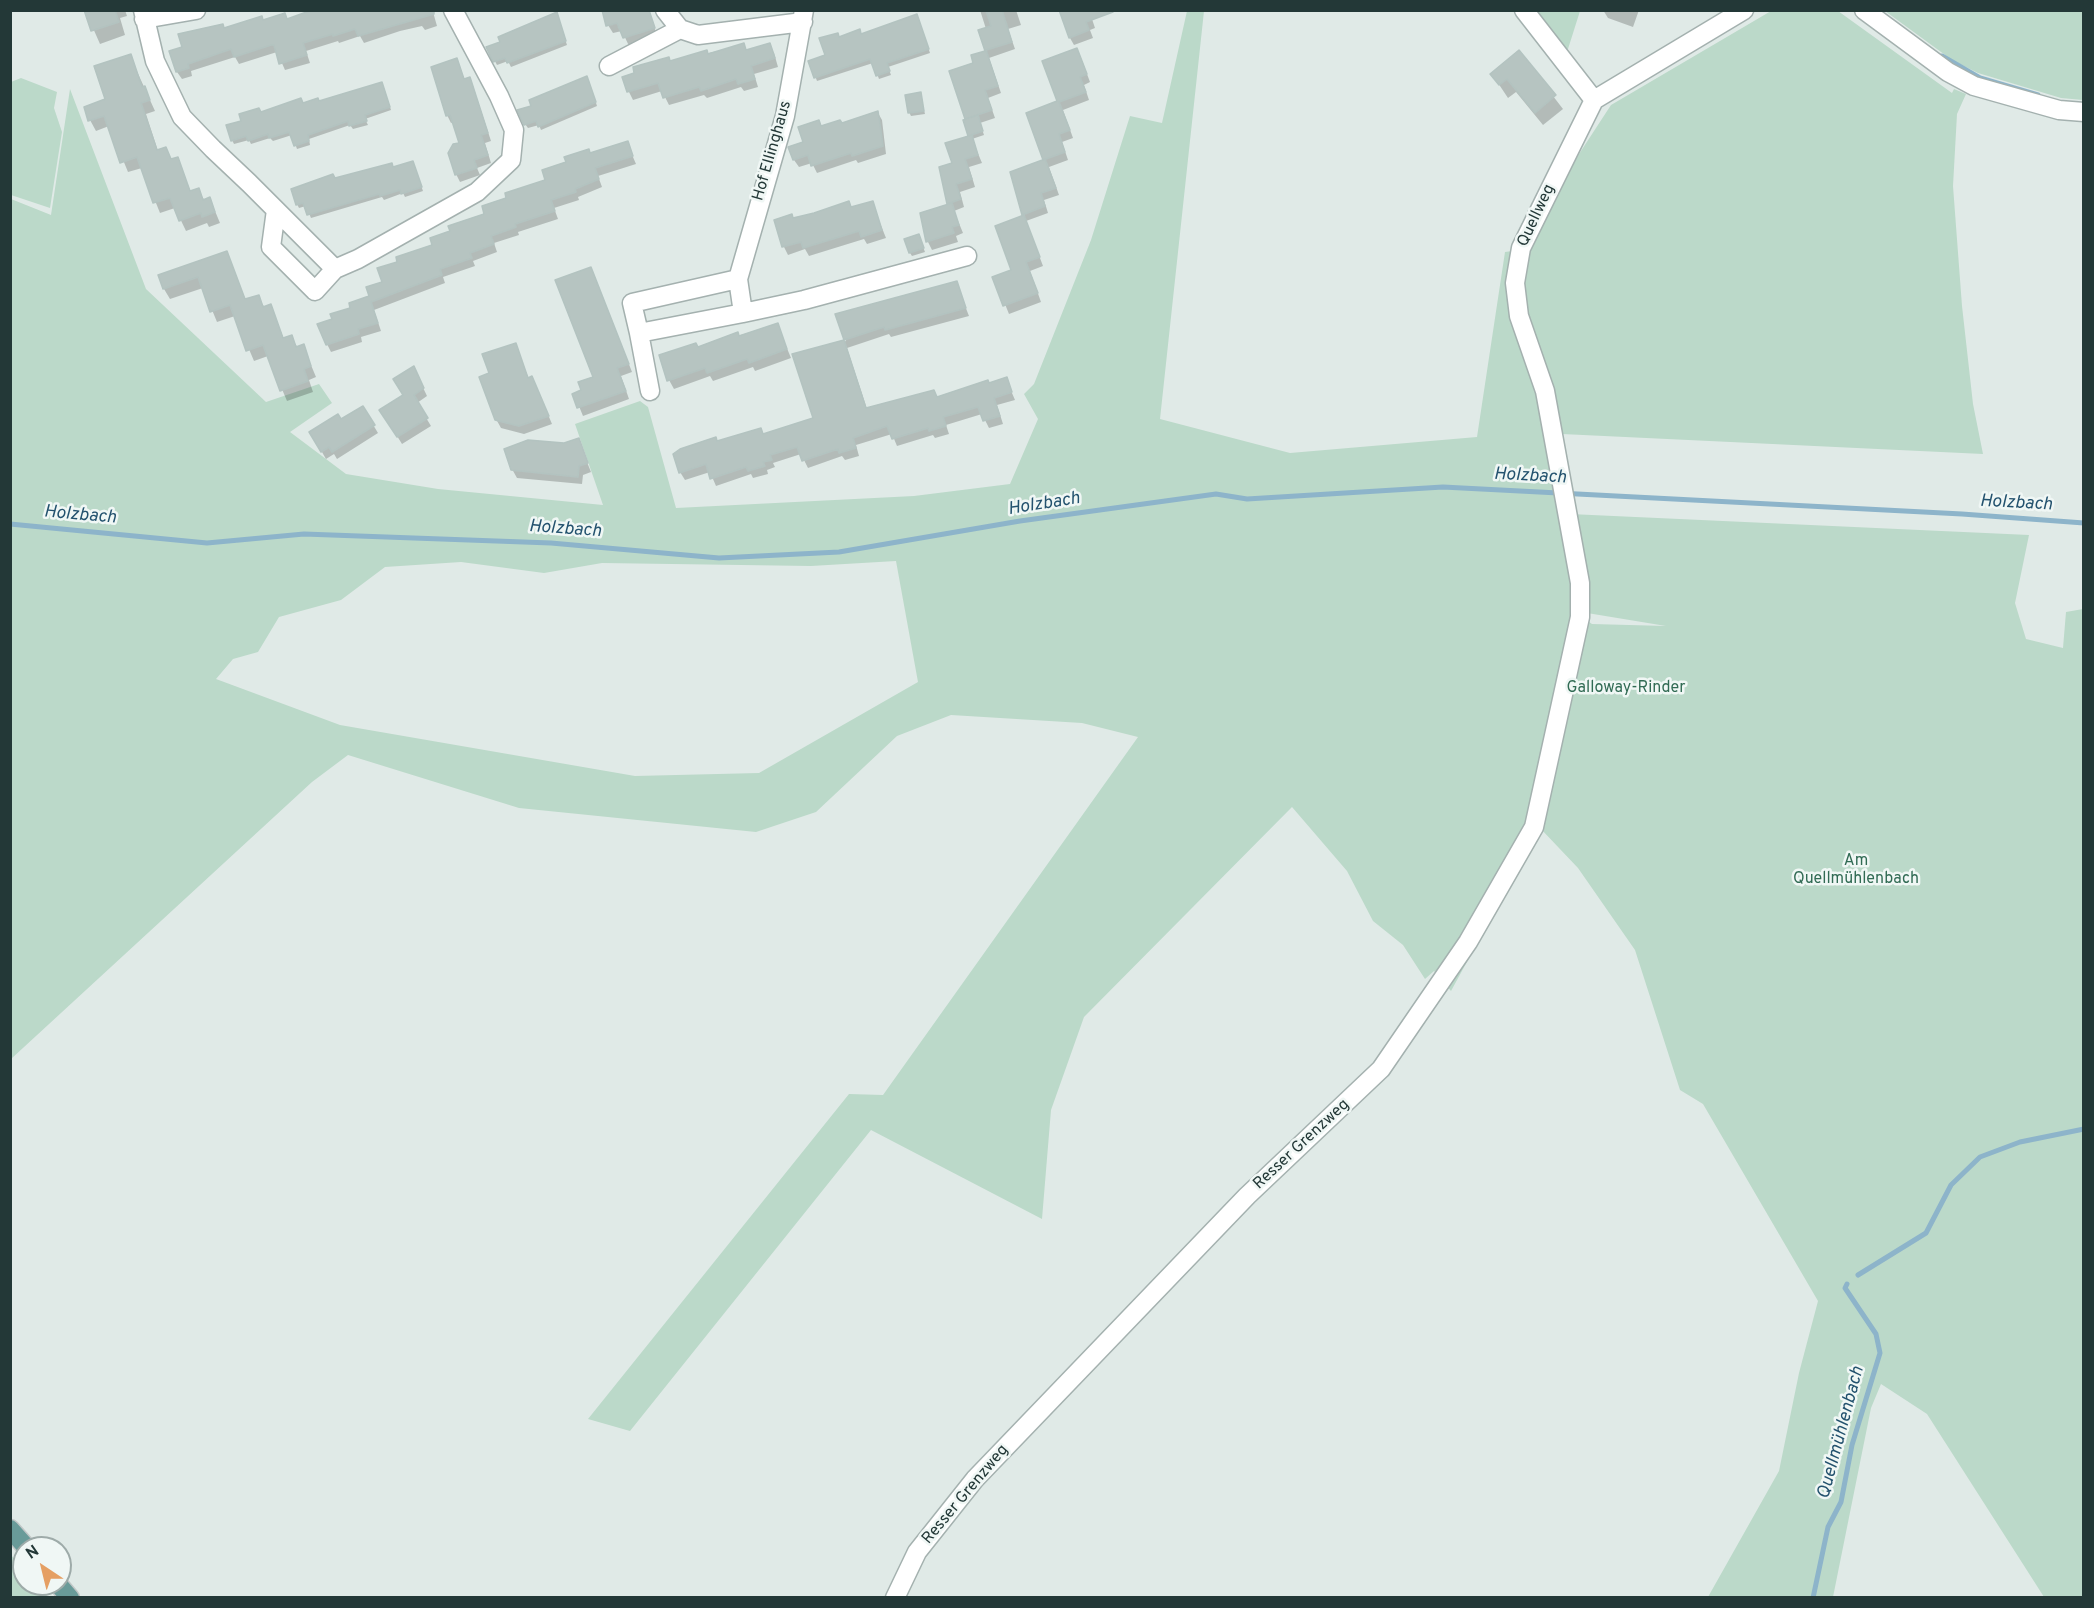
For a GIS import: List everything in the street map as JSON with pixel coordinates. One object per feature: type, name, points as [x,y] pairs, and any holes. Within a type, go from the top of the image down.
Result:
[{"type":"street","points":[[196,10],[144,15],[155,61],[183,117],[335,269]]},
{"type":"street","points":[[276,210],[271,247],[315,291],[335,269],[358,259],[477,192],[511,160],[514,130],[499,96],[453,10]]},
{"type":"street","points":[[609,66],[680,29],[665,10]]},
{"type":"street","points":[[1524,10],[1594,100],[1744,10]]},
{"type":"street","points":[[1864,10],[1948,72],[1974,86],[2059,110],[2084,112]]},
{"type":"street","name":"Hof Ellinghaus","points":[[680,29],[698,35],[803,16],[785,116],[738,279],[743,313]]},
{"type":"street","name":"Quellweg","points":[[1580,617],[1580,583],[1545,391],[1519,316],[1515,283],[1521,248],[1594,100]]},
{"type":"street","points":[[639,333],[804,300],[967,256]]},
{"type":"street","points":[[650,391],[632,303],[738,279]]},
{"type":"street","name":"Resser Grenzweg","points":[[895,1598],[917,1552],[975,1479],[1247,1196],[1332,1117],[1388,1059],[1468,942],[1534,827],[1580,617]]},
{"type":"green space","points":[[1187,11],[1204,11],[1160,419],[1290,453],[1477,437],[1505,252],[1527,249],[1579,154],[1611,105],[1771,11],[1838,11],[1952,93],[1954,89],[1966,94],[1957,114],[1953,186],[1962,306],[1973,404],[1983,454],[1562,434],[1576,613],[1592,624],[1666,626],[1581,612],[1570,514],[2029,535],[2015,603],[2026,639],[2063,648],[2066,612],[2083,609],[2083,1597],[2044,1597],[1927,1414],[1881,1384],[1871,1408],[1833,1597],[1708,1597],[1779,1471],[1799,1373],[1818,1301],[1703,1104],[1680,1090],[1635,950],[1578,868],[1540,828],[1451,991],[1434,971],[1425,979],[1403,945],[1373,921],[1347,871],[1292,807],[1084,1017],[1051,1110],[1042,1219],[871,1130],[630,1431],[588,1419],[849,1094],[883,1095],[1138,737],[1082,723],[951,715],[897,736],[816,812],[756,832],[519,808],[348,755],[312,782],[11,1059],[11,199],[51,215],[70,89],[146,289],[266,402],[319,384],[332,403],[290,432],[346,474],[438,489],[603,505],[575,424],[640,401],[648,407],[676,508],[914,496],[1010,484],[1038,419],[1024,394],[1034,384],[1091,240],[1130,116],[1162,123]],"holes":[[[896,561],[918,682],[759,773],[635,776],[340,725],[216,679],[233,659],[258,652],[279,617],[341,600],[385,567],[461,562],[544,573],[602,563],[811,566]]]},
{"type":"green space","points":[[1528,11],[1580,11],[1568,49],[1559,50]]},
{"type":"green space","points":[[1885,11],[2083,11],[2083,100],[2061,98],[1978,73],[1952,60]]},
{"type":"green space","points":[[21,78],[57,92],[54,108],[62,132],[50,208],[11,195],[11,82]]},
{"type":"green space","points":[[11,1555],[12,1596],[48,1597],[11,1597]]},
{"type":"building","points":[[84,10],[115,10],[119,22],[91,31]]},
{"type":"building","points":[[312,10],[434,10],[434,14],[358,36],[355,29],[303,43],[307,55],[279,64],[274,45],[271,45],[234,57],[231,49],[188,64],[189,68],[176,72],[169,51],[182,47],[178,34],[223,24],[224,28],[262,16],[263,20],[285,13],[287,19]]},
{"type":"building","points":[[602,10],[649,10],[655,28],[623,38],[617,23],[606,26]]},
{"type":"building","points":[[986,10],[1002,10],[1012,42],[986,50],[998,86],[985,90],[992,110],[965,119],[949,71],[973,63],[971,55],[985,51],[978,30],[991,26]]},
{"type":"building","points":[[1059,10],[1112,10],[1113,12],[1086,22],[1089,30],[1069,38]]},
{"type":"building","points":[[557,12],[566,41],[507,63],[505,58],[493,62],[486,47],[500,42],[498,37]]},
{"type":"building","points":[[917,14],[929,49],[887,63],[890,71],[876,76],[870,59],[814,78],[808,61],[825,55],[819,38],[838,33],[839,37],[860,29],[861,34]]},
{"type":"building","points":[[744,43],[746,50],[770,43],[775,58],[751,66],[755,79],[738,84],[736,79],[701,91],[699,87],[663,98],[658,83],[627,92],[622,77],[634,73],[633,67],[669,57],[670,61],[707,50],[708,54]]},
{"type":"building","points":[[1077,48],[1087,74],[1080,77],[1086,92],[1059,102],[1070,130],[1059,134],[1065,152],[1043,160],[1026,113],[1057,101],[1042,61]]},
{"type":"building","points":[[1519,50],[1556,95],[1535,113],[1507,79],[1499,85],[1490,74]]},
{"type":"building","points":[[131,54],[142,87],[145,86],[150,100],[141,103],[157,150],[166,147],[171,159],[178,157],[190,191],[199,188],[203,200],[210,197],[215,212],[202,217],[201,213],[179,221],[170,198],[153,203],[137,157],[120,163],[104,116],[88,121],[84,107],[105,99],[94,66]]},
{"type":"building","points":[[457,58],[464,79],[470,77],[488,133],[481,135],[488,155],[474,160],[477,168],[455,175],[448,153],[453,144],[459,143],[450,115],[446,116],[431,67]]},
{"type":"building","points":[[587,76],[596,102],[538,127],[536,121],[524,125],[517,110],[531,106],[529,100]]},
{"type":"building","points":[[382,82],[390,107],[365,115],[367,121],[349,126],[348,121],[308,135],[309,141],[294,146],[289,132],[269,138],[268,134],[248,141],[246,136],[231,141],[226,125],[241,121],[239,114],[259,108],[261,112],[301,98],[303,103],[318,98],[319,101]]},
{"type":"building","points":[[921,92],[924,111],[908,113],[905,95]]},
{"type":"building","points":[[878,111],[883,146],[852,156],[851,153],[811,166],[808,155],[793,160],[788,147],[803,142],[798,127],[819,120],[821,126],[840,120],[842,123]]},
{"type":"building","points":[[978,115],[983,131],[968,136],[963,120]]},
{"type":"building","points":[[972,135],[978,155],[965,159],[972,179],[956,184],[961,199],[947,204],[939,167],[952,163],[945,143]]},
{"type":"building","points":[[628,141],[633,156],[595,168],[599,179],[575,189],[576,192],[551,200],[555,211],[515,224],[516,227],[491,236],[494,244],[470,253],[472,258],[440,269],[442,275],[371,302],[378,323],[358,329],[359,334],[326,345],[317,324],[332,319],[330,314],[350,308],[349,303],[369,296],[366,287],[382,282],[377,268],[397,262],[396,257],[432,245],[430,238],[450,231],[448,226],[484,214],[482,206],[506,198],[505,193],[545,180],[542,170],[566,162],[564,157],[589,149],[590,153]]},
{"type":"building","points":[[1045,159],[1056,188],[1041,193],[1045,206],[1022,215],[1010,172]]},
{"type":"building","points":[[413,161],[422,187],[401,194],[400,190],[380,196],[379,194],[307,215],[303,203],[296,205],[291,189],[333,174],[335,178],[392,163],[393,167]]},
{"type":"building","points":[[849,201],[851,207],[873,201],[882,230],[861,237],[859,231],[803,248],[801,242],[782,247],[774,220],[792,214],[793,218],[814,213]]},
{"type":"building","points":[[952,203],[959,225],[952,227],[954,233],[926,242],[920,213]]},
{"type":"building","points":[[1024,215],[1040,257],[1026,262],[1038,293],[1003,306],[992,277],[1011,270],[995,226]]},
{"type":"building","points":[[919,234],[924,248],[909,253],[904,239]]},
{"type":"building","points":[[227,251],[245,299],[259,295],[263,307],[271,304],[283,338],[292,335],[296,347],[304,344],[311,366],[304,369],[308,381],[280,391],[263,345],[246,351],[230,305],[210,312],[198,277],[163,289],[158,275]]},
{"type":"building","points":[[591,267],[629,364],[617,368],[626,391],[577,408],[572,394],[581,390],[578,382],[593,377],[555,280]]},
{"type":"building","points":[[957,281],[966,308],[885,330],[884,327],[844,340],[835,314]]},
{"type":"building","points":[[778,323],[787,349],[749,363],[747,359],[707,373],[705,368],[667,381],[659,355],[696,343],[698,347],[738,332],[739,336]]},
{"type":"building","points":[[844,340],[866,408],[934,390],[937,397],[988,380],[989,383],[1007,377],[1012,392],[994,398],[1000,416],[983,421],[978,407],[943,417],[946,426],[929,431],[928,428],[892,439],[887,426],[853,438],[856,448],[839,453],[838,449],[802,461],[797,447],[770,455],[772,460],[763,462],[765,466],[748,471],[746,467],[710,479],[706,464],[679,473],[673,454],[680,449],[716,437],[717,441],[761,428],[763,434],[813,418],[792,354]]},
{"type":"building","points":[[516,343],[528,378],[532,376],[549,416],[519,426],[495,420],[479,377],[489,373],[482,354]]},
{"type":"building","points":[[414,366],[424,388],[414,395],[428,418],[397,437],[379,410],[403,395],[393,379]]},
{"type":"building","points":[[363,406],[375,425],[332,452],[329,447],[321,452],[309,432],[338,414],[341,419]]},
{"type":"building","points":[[579,438],[588,463],[579,466],[578,477],[511,470],[504,449],[528,440],[564,443]]},
{"type":"waterway","points":[[1942,56],[1980,78],[2038,95]]},
{"type":"waterway","name":"Holzbach","points":[[10,524],[207,543],[304,534],[551,543],[719,558],[839,552],[1020,521],[1216,494],[1247,499],[1443,487],[1962,514],[2084,523]]},
{"type":"waterway","name":"Quellmühlenbach","points":[[1858,1275],[1926,1233],[1951,1185],[1980,1157],[2020,1142],[2084,1129]]},
{"type":"waterway","name":"Quellmühlenbach","points":[[1813,1598],[1828,1527],[1841,1502],[1852,1445],[1880,1353],[1876,1334],[1845,1288],[1847,1284]]},
{"type":"park label","name":"Galloway-Rinder","points":[[1626,689]]},
{"type":"park label","name":"Am Quellmühlenbach","points":[[1856,871]]}]
